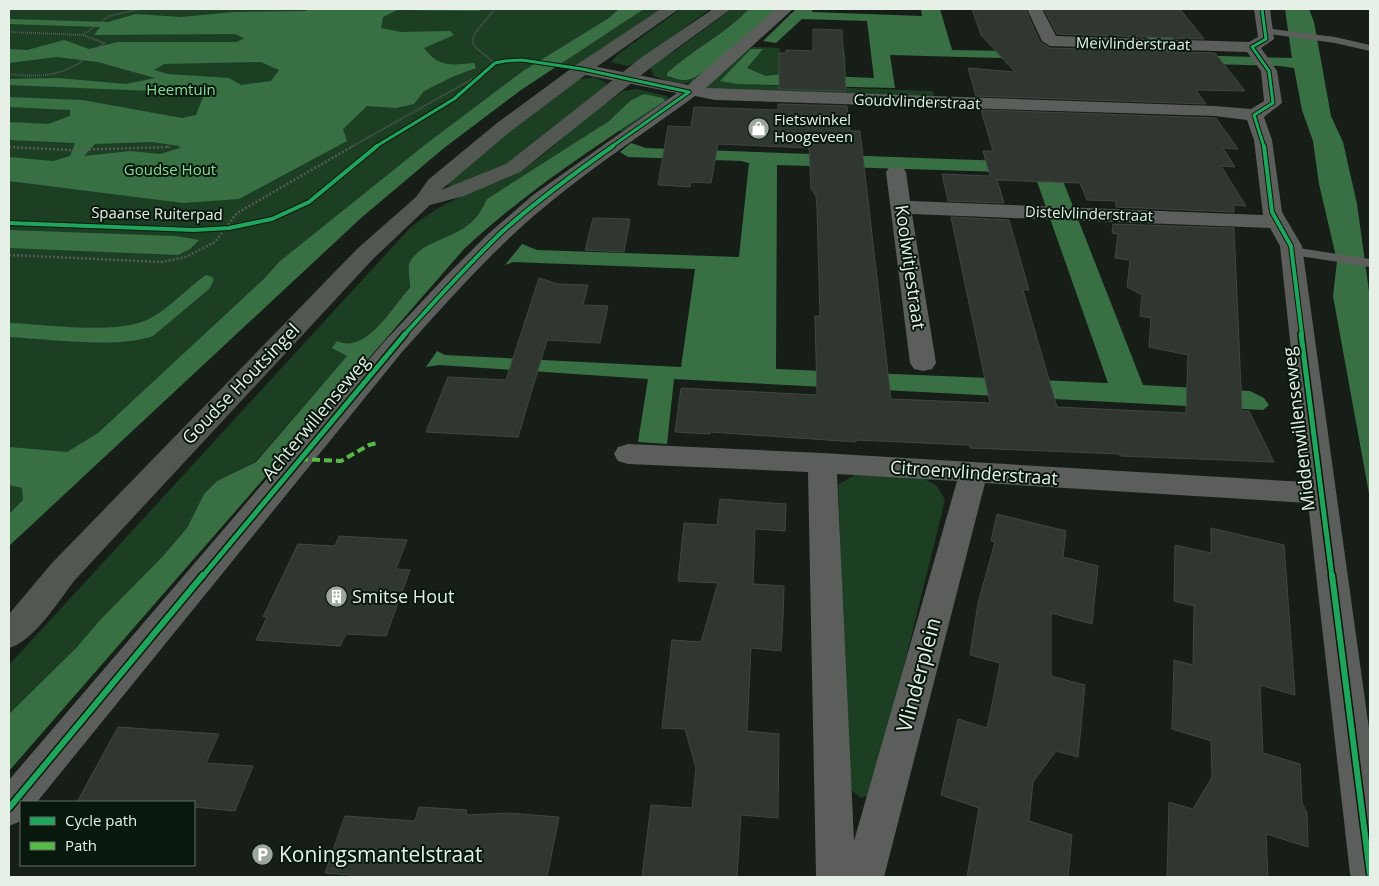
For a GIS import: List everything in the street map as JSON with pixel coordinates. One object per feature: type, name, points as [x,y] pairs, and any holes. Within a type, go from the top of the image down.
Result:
[{"type":"main road","name":"Goudse Houtsingel","points":[[9,635],[34,609],[63,572],[366,254],[423,201],[435,184],[504,127],[582,68],[671,9]]},
{"type":"main road","name":"Goudse Houtsingel","points":[[423,201],[457,192],[513,168],[548,142],[625,78],[723,9]]},
{"type":"main road","name":"Goudse Houtsingel","points":[[9,613],[63,572]]},
{"type":"street","name":"Achterwillenseweg","points":[[9,808],[393,347],[449,286],[506,229],[564,181],[689,92],[748,43],[785,9]]},
{"type":"street","name":"Meivlinderstraat","points":[[1035,9],[1050,42],[1259,57]]},
{"type":"street","points":[[1254,115],[1272,103],[1269,70],[1259,57],[1266,39],[1262,9]]},
{"type":"street","name":"Goudvlinderstraat","points":[[582,68],[689,92],[715,95],[874,102],[1215,111],[1254,115]]},
{"type":"street","name":"Middenwillenseweg","points":[[1254,115],[1263,140],[1272,212],[1292,251],[1320,493],[1362,751],[1370,874]]},
{"type":"street","name":"Koolwitjestraat","points":[[896,172],[924,362]]},
{"type":"street","name":"Distelvlinderstraat","points":[[901,207],[1277,222]]},
{"type":"street","name":"Citroenvlinderstraat","points":[[628,454],[822,463],[1320,493]]},
{"type":"street","points":[[822,463],[836,877]]},
{"type":"street","name":"Vlinderplein","points":[[864,877],[973,473]]},
{"type":"lane","points":[[1265,31],[1320,38],[1370,48]]},
{"type":"lane","points":[[1292,251],[1370,263]]},
{"type":"path","points":[[84,35],[99,20],[113,13],[140,9]]},
{"type":"path","points":[[9,254],[161,262],[180,260],[198,254],[219,240],[229,228],[237,213],[498,63],[476,48],[472,41],[475,33],[495,9]]},
{"type":"path","points":[[9,32],[84,35],[104,43],[84,63],[47,77],[9,74]]},
{"type":"path","points":[[460,94],[485,72]]},
{"type":"path","points":[[9,147],[91,150],[170,147]]},
{"type":"green space","name":"Goudse Hout","points":[[9,9],[638,9],[456,128],[9,533]]},
{"type":"green space","points":[[644,9],[663,9],[576,68],[559,65]]},
{"type":"green space","points":[[681,9],[710,9],[638,62],[627,66],[611,62],[618,54]]},
{"type":"green space","points":[[732,9],[749,9],[730,26],[687,56],[667,73],[713,65],[705,72],[692,81],[681,84],[654,76],[650,68],[652,63],[672,53]]},
{"type":"green space","points":[[753,47],[780,48],[779,66],[823,52],[845,53],[846,77],[780,74],[766,76],[746,68],[763,49],[752,49],[720,81],[736,84],[933,91],[934,95],[929,98],[707,89],[705,86],[748,49]]},
{"type":"green space","points":[[594,77],[607,83],[606,86],[501,170],[455,187],[443,184],[574,80]]},
{"type":"green space","points":[[637,89],[667,96],[668,99],[674,101],[625,132],[618,131],[665,101],[630,101],[609,121],[487,199],[482,211],[464,230],[425,248],[408,267],[410,286],[382,323],[365,338],[345,345],[347,356],[255,462],[217,481],[204,494],[187,528],[163,556],[100,620],[77,647],[9,714],[9,665],[409,229],[449,202],[518,171],[540,157],[601,102],[607,103],[623,91]]},
{"type":"green space","points":[[862,471],[919,476],[937,486],[945,500],[872,795],[861,798],[849,788],[838,485]]},
{"type":"shaded area","points":[[305,9],[481,9],[479,11],[397,10],[383,17],[381,28],[401,32],[450,31],[454,35],[424,48],[440,62],[446,64],[474,63],[476,68],[424,91],[414,104],[396,108],[367,106],[343,129],[347,141],[239,199],[183,203],[9,181],[9,157],[53,161],[70,156],[75,143],[9,140],[9,122],[48,124],[70,116],[70,110],[9,107],[9,97],[82,100],[182,118],[196,115],[207,87],[176,92],[9,85],[9,79],[58,78],[126,84],[155,78],[98,62],[57,57],[9,63],[9,49],[27,50],[64,40],[89,49],[118,42],[237,42],[244,38],[235,34],[94,35],[100,27],[9,24],[9,19],[108,22],[136,14],[181,17],[234,12],[307,11]],"holes":[[[261,62],[279,70],[271,81],[241,85],[229,78],[168,74],[154,70],[164,64]],[[152,142],[179,146],[180,148],[160,154],[130,151],[84,156],[95,144]]]},
{"type":"shaded area","points":[[644,9],[521,90],[444,148],[361,218],[9,546],[9,514],[23,500],[22,488],[9,485],[9,447],[67,452],[98,433],[265,278],[279,262],[426,144],[523,71],[609,18],[618,10]]},
{"type":"shaded area","points":[[749,9],[777,9],[733,49],[706,70],[686,80],[667,76],[667,73],[677,64],[730,26]]},
{"type":"shaded area","points":[[796,9],[813,9],[812,12],[922,16],[921,9],[940,9],[952,50],[1155,54],[1156,51],[1129,9],[1151,9],[1185,55],[1292,58],[1285,9],[1309,9],[1314,22],[1331,116],[1343,142],[1357,204],[1370,298],[1370,499],[1333,296],[1337,261],[1319,184],[1313,141],[1302,110],[1294,68],[1280,66],[890,55],[895,88],[736,84],[720,81],[751,49],[763,49],[747,68],[766,76],[780,74],[874,78],[867,21],[802,19],[776,43],[763,41]]},
{"type":"shaded area","points":[[644,94],[663,98],[665,101],[586,153],[536,189],[464,249],[9,771],[9,714],[77,647],[100,620],[163,556],[187,528],[204,494],[217,481],[256,462],[347,356],[332,348],[337,341],[348,343],[358,341],[368,335],[387,316],[410,287],[409,266],[411,260],[419,251],[460,231],[479,213],[487,199],[609,121],[630,101]]},
{"type":"shaded area","points":[[631,143],[646,148],[1056,163],[1143,385],[1250,391],[1264,398],[1269,405],[1263,410],[674,379],[667,444],[638,442],[648,379],[439,365],[426,367],[437,351],[445,355],[681,367],[695,269],[513,262],[505,265],[522,244],[537,250],[739,257],[749,163],[741,161],[628,157],[620,152]],"holes":[[[777,165],[1034,173],[1108,383],[776,369]]]},
{"type":"shaded area","points":[[9,230],[175,236],[199,240],[190,249],[178,255],[9,248]]},
{"type":"shaded area","points":[[206,275],[214,280],[209,289],[153,336],[138,340],[102,343],[9,337],[9,323],[102,328],[121,327],[137,323],[158,314]]},
{"type":"building","points":[[972,9],[1025,9],[1040,42],[1050,48],[1215,53],[1245,91],[1196,90],[1206,104],[976,96],[968,68],[1015,72],[981,35]]},
{"type":"building","points":[[1044,9],[1180,9],[1204,39],[1057,34]]},
{"type":"building","points":[[813,29],[842,30],[846,91],[779,89],[779,53],[786,53],[786,50],[813,51]]},
{"type":"building","points":[[778,104],[847,106],[850,131],[860,131],[891,399],[990,403],[951,217],[1009,220],[1029,290],[1023,290],[1057,407],[1186,413],[1188,355],[1149,347],[1151,318],[1140,316],[1142,295],[1127,287],[1130,260],[1115,258],[1118,234],[1112,233],[1113,224],[1234,228],[1242,411],[1249,411],[1274,462],[970,448],[969,445],[856,440],[856,442],[710,432],[710,434],[675,432],[681,388],[817,395],[815,316],[820,316],[817,208],[816,196],[811,189],[809,148],[718,144],[711,183],[691,182],[690,187],[658,185],[668,126],[691,127],[694,107],[778,110]]},
{"type":"building","points":[[981,110],[1216,118],[1238,149],[1223,148],[1235,167],[1221,166],[1246,206],[1234,205],[1234,212],[1116,207],[1116,201],[1087,200],[1080,183],[997,180],[1004,203],[948,201],[942,174],[990,176],[983,151],[993,151]]},
{"type":"building","points":[[593,218],[630,219],[624,252],[585,250]]},
{"type":"building","points":[[539,278],[558,284],[588,285],[583,305],[608,306],[600,343],[547,340],[518,437],[426,432],[448,377],[506,380]]},
{"type":"building","points":[[720,499],[786,504],[785,531],[755,529],[753,584],[784,586],[783,617],[781,651],[751,648],[747,731],[779,734],[778,818],[741,815],[737,877],[642,877],[651,805],[692,808],[696,768],[685,729],[662,728],[672,640],[701,642],[718,583],[678,581],[684,523],[717,525]]},
{"type":"building","points":[[997,514],[1066,531],[1063,557],[1098,566],[1092,624],[1051,613],[1051,676],[1085,685],[1078,757],[1056,751],[1033,782],[1029,821],[1072,835],[1068,877],[967,877],[979,808],[941,795],[958,719],[987,728],[994,695],[1000,663],[970,655],[978,603],[995,542],[991,541]]},
{"type":"building","points":[[1211,528],[1284,545],[1295,695],[1260,685],[1263,753],[1300,764],[1302,803],[1307,813],[1308,847],[1266,834],[1268,877],[1167,877],[1169,802],[1193,809],[1212,777],[1211,741],[1172,729],[1174,660],[1193,665],[1194,606],[1174,601],[1175,545],[1211,553]]},
{"type":"building","name":"Smitse Hout","points":[[339,536],[407,540],[396,569],[410,570],[386,636],[346,634],[340,646],[256,640],[267,617],[263,617],[298,544],[335,546]]},
{"type":"building","points":[[118,727],[219,734],[206,763],[253,766],[235,811],[195,807],[195,801],[78,801]]},
{"type":"building","points":[[419,807],[467,810],[466,815],[508,813],[559,817],[547,877],[349,877],[350,875],[325,873],[345,816],[415,821]]},
{"type":"marked path","points":[[300,459],[341,461],[369,445],[377,443]]},
{"type":"cycle path","points":[[1262,9],[1266,39],[1252,47],[1269,71],[1273,103],[1254,115],[1263,140],[1272,212],[1291,246],[1370,874]]},
{"type":"cycle path","name":"Spaanse Ruiterpad","points":[[9,223],[194,230],[229,228],[272,219],[309,202],[379,144],[454,99],[495,63],[505,61],[522,60],[582,69],[689,92]]},
{"type":"cycle path","points":[[9,808],[393,347],[462,272],[506,229],[550,192],[689,92]]},
{"type":"place","name":"Fietswinkel Hoogeveen","points":[[758,129]]},
{"type":"place","name":"Smitse Hout","points":[[336,597]]},
{"type":"place","name":"Koningsmantelstraat","points":[[263,855]]},
{"type":"park label","name":"Heemtuin","points":[[181,90]]}]
